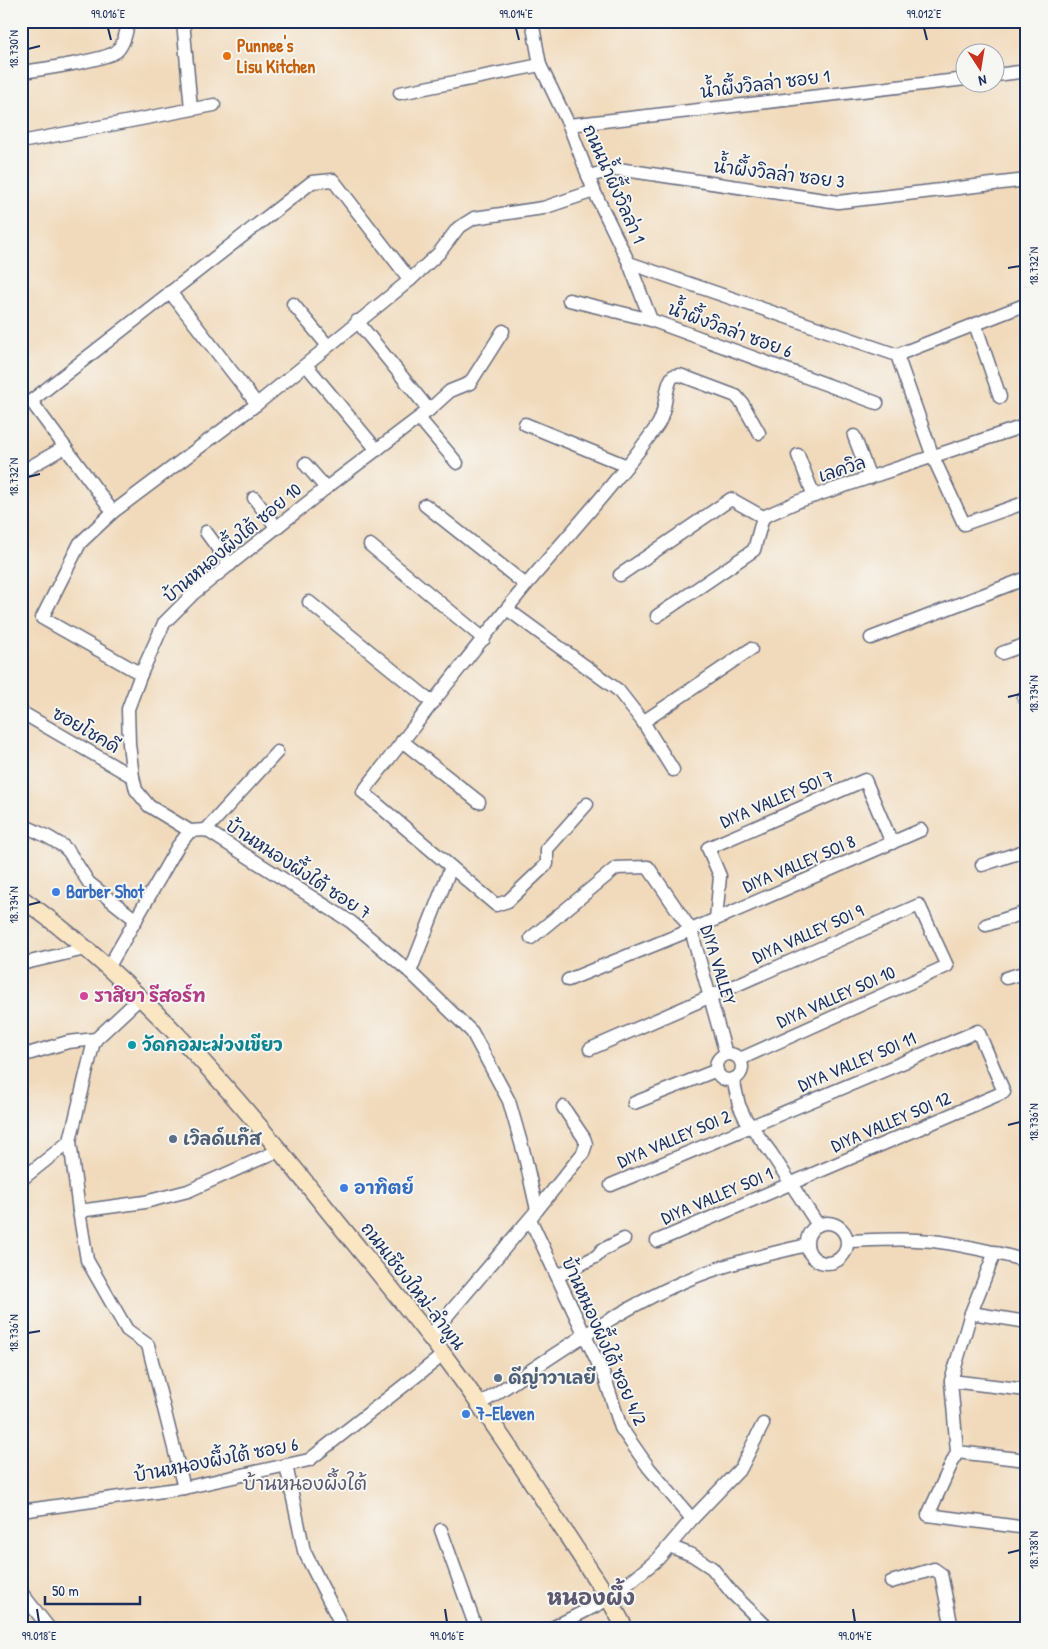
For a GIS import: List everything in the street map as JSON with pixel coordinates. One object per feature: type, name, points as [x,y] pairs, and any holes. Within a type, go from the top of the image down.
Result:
[{"type":"main road","name":"ถนนเชียงใหม่-ลำพูน","points":[[21,898],[49,918],[140,998],[210,1068],[280,1150],[443,1355],[479,1405],[609,1599],[625,1628]]},
{"type":"street","points":[[21,72],[74,64],[110,54],[118,50],[127,30],[128,21]]},
{"type":"street","points":[[183,21],[191,109]]},
{"type":"street","name":"ถนนน้ำผึ้งวิลล่า 1","points":[[532,21],[540,65],[569,125],[594,191],[629,263],[651,320]]},
{"type":"street","points":[[400,94],[540,65]]},
{"type":"street","points":[[1006,74],[1027,72]]},
{"type":"street","name":"น้ำผึ้งวิลล่า ซอย 1","points":[[569,125],[956,80]]},
{"type":"street","points":[[21,142],[214,105]]},
{"type":"street","name":"น้ำผึ้งวิลล่า ซอย 3","points":[[588,176],[618,169],[838,202],[1027,180]]},
{"type":"street","points":[[114,512],[31,401],[170,292],[312,182],[333,180],[410,280]]},
{"type":"street","points":[[141,674],[42,618],[80,543],[114,512],[257,404],[357,321],[410,280],[439,253],[458,228],[474,218],[543,208],[594,191]]},
{"type":"street","points":[[629,263],[897,355],[1027,304]]},
{"type":"street","points":[[170,292],[257,404]]},
{"type":"street","name":"น้ำผึ้งวิลล่า ซอย 6","points":[[568,300],[651,320],[877,403]]},
{"type":"street","points":[[293,304],[328,346]]},
{"type":"street","points":[[357,321],[457,463]]},
{"type":"street","points":[[975,324],[1000,397]]},
{"type":"street","name":"บ้านหนองผึ้งใต้ ซอย 10","points":[[190,832],[149,806],[136,790],[133,777],[129,744],[128,709],[141,674],[164,623],[194,593],[326,488],[424,414],[450,391],[470,383],[503,332]]},
{"type":"street","points":[[897,355],[933,457],[964,524],[1027,502]]},
{"type":"street","points":[[306,365],[377,450]]},
{"type":"street","points":[[586,804],[547,849],[547,864],[508,901],[496,905],[363,792],[526,585],[627,466],[659,424],[667,402],[670,380],[673,376],[680,375],[736,396],[742,402],[760,433]]},
{"type":"street","points":[[525,424],[627,466]]},
{"type":"street","name":"เลควิล","points":[[763,517],[814,496],[1027,425]]},
{"type":"street","points":[[854,436],[870,478]]},
{"type":"street","points":[[21,472],[65,447]]},
{"type":"street","points":[[798,455],[814,496]]},
{"type":"street","points":[[305,464],[326,488]]},
{"type":"street","points":[[254,498],[277,528]]},
{"type":"street","points":[[620,575],[731,500],[763,517],[754,550],[657,616]]},
{"type":"street","points":[[425,505],[526,585]]},
{"type":"street","points":[[206,532],[230,565]]},
{"type":"street","points":[[370,545],[484,639]]},
{"type":"street","points":[[871,638],[1027,578]]},
{"type":"street","points":[[309,602],[433,703]]},
{"type":"street","points":[[507,609],[618,690],[642,722],[673,770]]},
{"type":"street","points":[[1002,653],[1027,644]]},
{"type":"street","points":[[642,722],[751,649]]},
{"type":"street","name":"ซอยโชคดี","points":[[21,712],[133,777]]},
{"type":"street","points":[[402,741],[479,802]]},
{"type":"street","points":[[206,830],[277,752]]},
{"type":"street","name":"DIYA VALLEY SOI 7","points":[[716,919],[720,876],[708,848],[725,840],[865,780],[892,843]]},
{"type":"street","points":[[21,824],[48,836],[63,846],[69,852],[89,884],[136,920]]},
{"type":"street","name":"บ้านหนองผึ้งใต้ ซอย 7","points":[[190,832],[206,830],[351,922],[410,972],[472,1032],[509,1101],[525,1157],[534,1215]]},
{"type":"street","name":"DIYA VALLEY SOI 8","points":[[568,980],[691,930],[921,830]]},
{"type":"street","points":[[108,968],[178,846],[190,832]]},
{"type":"street","points":[[982,865],[1027,850]]},
{"type":"street","points":[[410,972],[451,867]]},
{"type":"street","name":"DIYA VALLEY","points":[[531,938],[616,868],[648,867],[691,930],[726,1054]]},
{"type":"street","name":"DIYA VALLEY SOI 9","points":[[590,1048],[919,905],[947,966]]},
{"type":"street","points":[[986,925],[1027,912]]},
{"type":"street","points":[[21,964],[85,949]]},
{"type":"street","name":"DIYA VALLEY SOI 10","points":[[740,1059],[947,966]]},
{"type":"street","points":[[1006,978],[1027,972]]},
{"type":"street","points":[[140,998],[96,1039],[93,1045],[70,1141],[79,1211],[88,1260],[127,1330],[148,1345],[184,1488]]},
{"type":"street","name":"DIYA VALLEY SOI 12","points":[[791,1184],[1004,1092],[978,1031]]},
{"type":"street","name":"DIYA VALLEY SOI 11","points":[[750,1126],[978,1031]]},
{"type":"street","points":[[21,1056],[68,1042],[96,1039]]},
{"type":"street","points":[[726,1054],[736,1055],[742,1063],[741,1073],[733,1079],[723,1078],[717,1070],[718,1060],[726,1054]]},
{"type":"street","points":[[634,1103],[717,1070]]},
{"type":"street","points":[[733,1079],[739,1105],[750,1126],[818,1225]]},
{"type":"street","points":[[429,1337],[534,1215],[583,1153],[586,1144],[584,1138],[563,1107]]},
{"type":"street","name":"DIYA VALLEY SOI 2","points":[[611,1185],[750,1126]]},
{"type":"street","points":[[21,1180],[70,1141]]},
{"type":"street","points":[[79,1211],[145,1202],[188,1191],[280,1150]]},
{"type":"street","name":"DIYA VALLEY SOI 1","points":[[658,1240],[791,1184]]},
{"type":"street","name":"บ้านหนองผึ้งใต้ ซอย 4/2","points":[[534,1215],[558,1276],[605,1378],[621,1428],[649,1468],[692,1519]]},
{"type":"street","points":[[825,1223],[838,1226],[846,1235],[848,1242],[845,1254],[840,1259],[829,1264],[816,1260],[808,1251],[807,1245],[810,1232],[818,1225],[825,1223]]},
{"type":"street","points":[[558,1276],[597,1256],[602,1250],[624,1239]]},
{"type":"street","points":[[848,1242],[892,1239],[940,1242],[995,1252],[1027,1261]]},
{"type":"street","points":[[479,1405],[632,1307],[697,1276],[807,1245]]},
{"type":"street","points":[[995,1252],[971,1313],[951,1381],[957,1452],[928,1516],[1027,1528]]},
{"type":"street","points":[[971,1313],[1027,1322]]},
{"type":"street","name":"บ้านหนองผึ้งใต้ ซอย 6","points":[[21,1511],[184,1488],[309,1460],[443,1355]]},
{"type":"street","points":[[951,1381],[1027,1390]]},
{"type":"street","points":[[552,1628],[609,1599],[658,1559],[692,1519],[741,1468],[763,1424]]},
{"type":"street","points":[[957,1452],[1027,1460]]},
{"type":"street","points":[[286,1465],[304,1551],[343,1628]]},
{"type":"street","points":[[441,1530],[476,1628]]},
{"type":"street","points":[[669,1546],[692,1554],[712,1568],[732,1593],[768,1628]]},
{"type":"street","points":[[891,1582],[934,1569],[941,1574],[952,1628]]},
{"type":"street","points":[[21,1592],[49,1628]]},
{"type":"place","name":"Punnee's Lisu Kitchen","points":[[227,56]]},
{"type":"place","name":"Barber Shot","points":[[56,892]]},
{"type":"place","name":"ราสิยา รีสอร์ท","points":[[84,996]]},
{"type":"place","name":"วัดกอมะม่วงเขียว","points":[[132,1045]]},
{"type":"place","name":"เวิลด์แก๊ส","points":[[173,1139]]},
{"type":"place","name":"อาทิตย์","points":[[344,1188]]},
{"type":"place","name":"ดีญ่าวาเลยี","points":[[498,1378]]},
{"type":"place","name":"7-Eleven","points":[[466,1414]]},
{"type":"district","name":"บ้านหนองผึ้งใต้","points":[[305,1483]]},
{"type":"district","name":"หนองผึ้ง","points":[[591,1597]]}]
